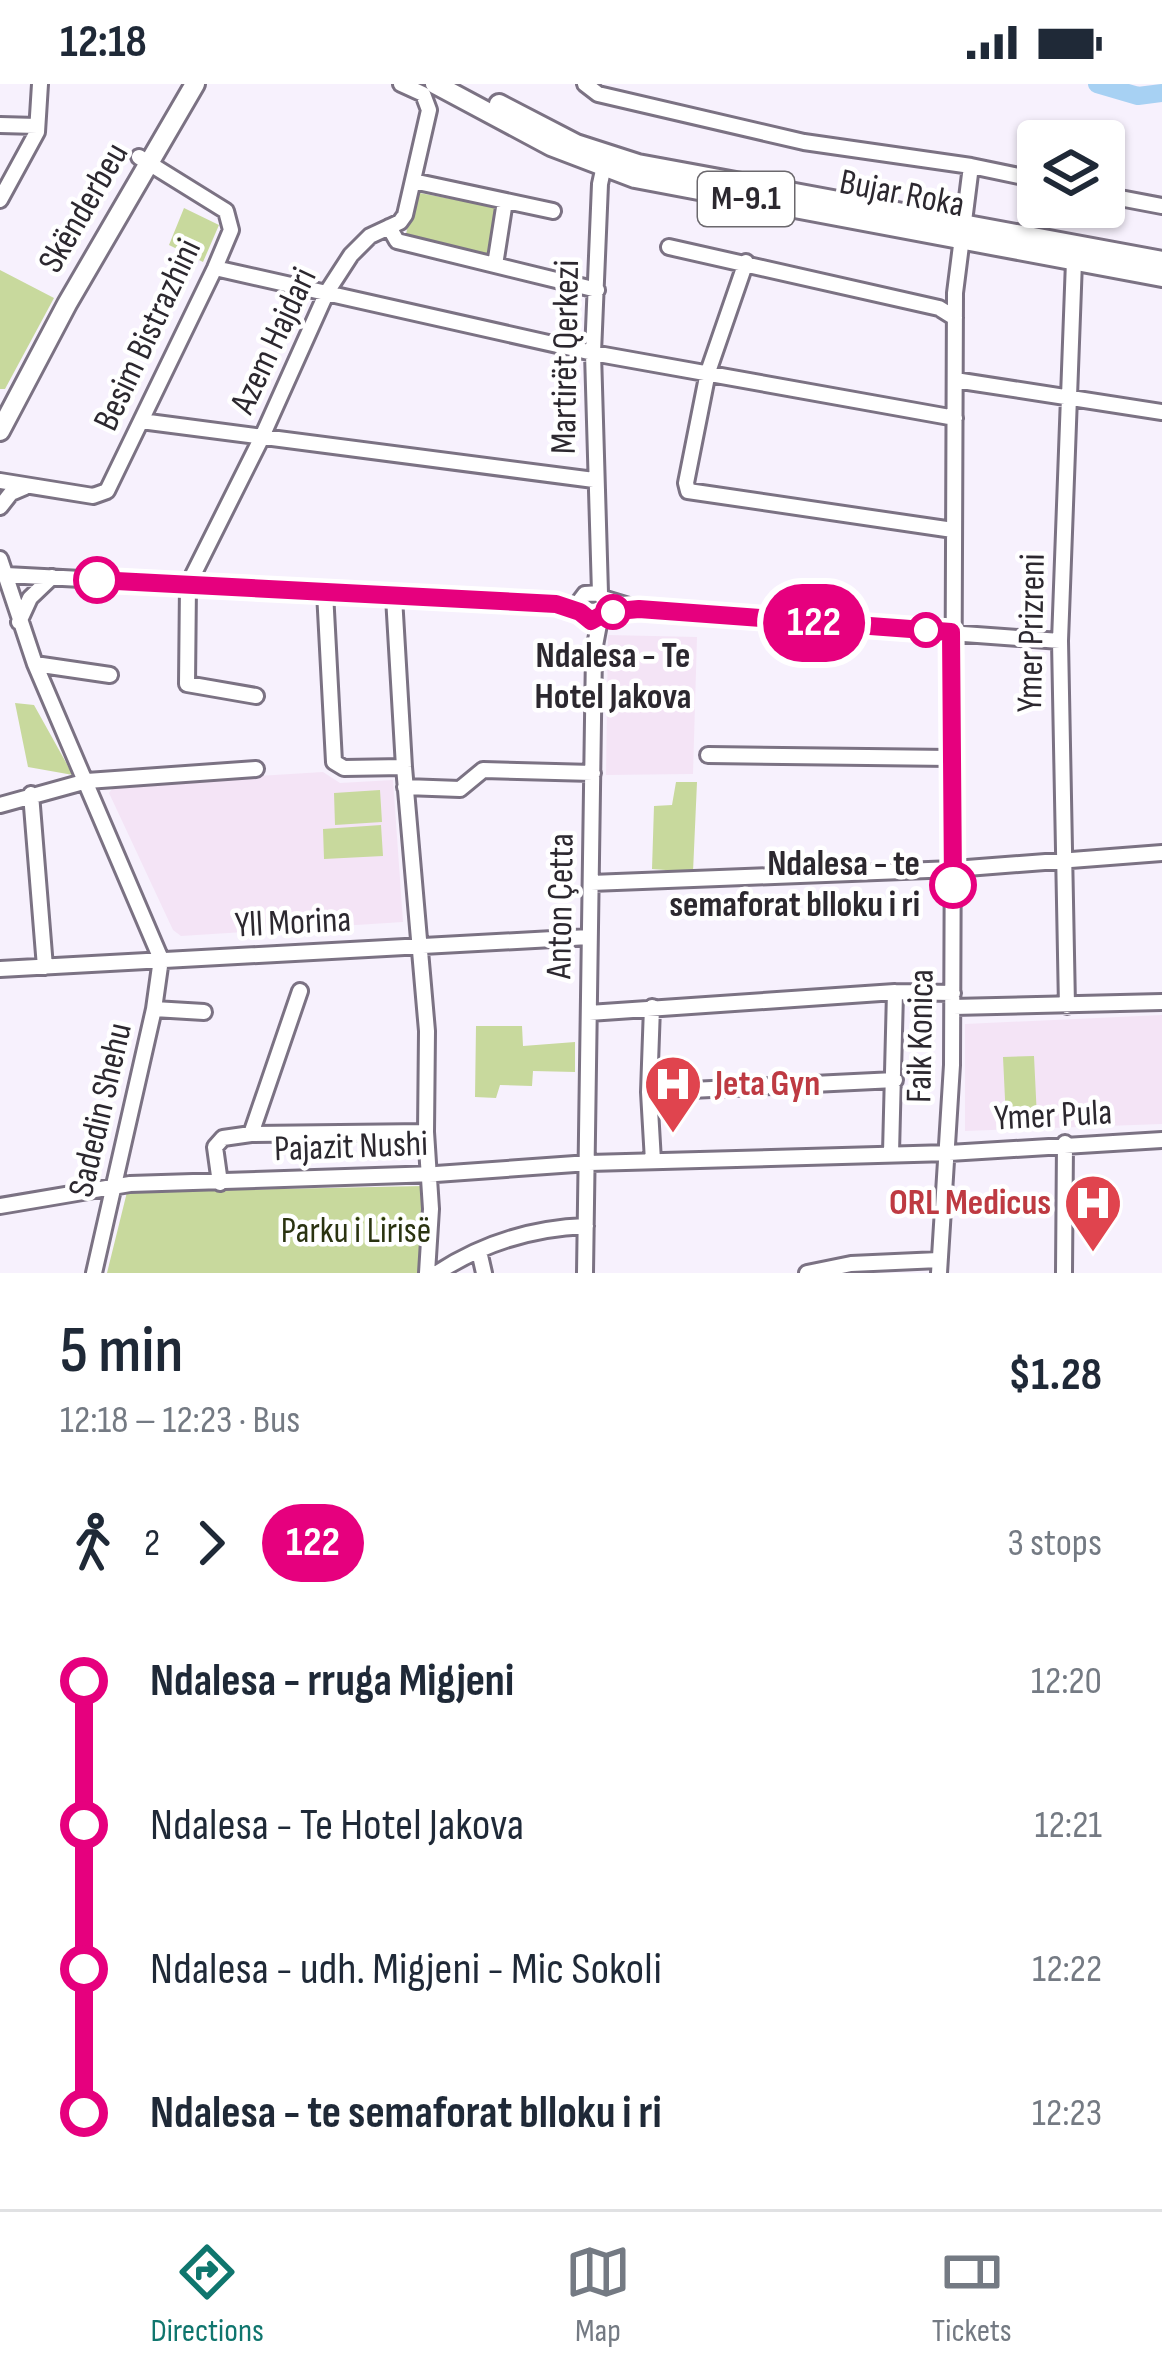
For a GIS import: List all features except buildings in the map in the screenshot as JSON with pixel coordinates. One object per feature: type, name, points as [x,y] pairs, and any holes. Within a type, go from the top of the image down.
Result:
[{"type":"main road","name":"Bujar Roka","points":[[435,84],[551,146],[604,162],[960,231],[1162,262]]},
{"type":"main road","name":"Bujar Roka","points":[[460,84],[604,162]]},
{"type":"main road","name":"Skënderbeu","points":[[0,431],[3,406],[185,86]]},
{"type":"main road","name":"Bujar Roka","points":[[960,231],[1162,277]]},
{"type":"street","points":[[0,200],[37,126],[40,84]]},
{"type":"street","name":"Azem Hajdari","points":[[188,585],[261,439],[326,292],[370,236],[405,215],[428,101],[401,84]]},
{"type":"street","points":[[585,84],[598,94],[804,142],[1017,176]]},
{"type":"street","points":[[0,125],[37,126]]},
{"type":"street","name":"Besim Bistrazhini","points":[[25,487],[104,494],[231,230],[226,211],[144,160]]},
{"type":"street","name":"Martirët Qerkezi","points":[[594,605],[593,353],[604,162]]},
{"type":"street","name":"Bujar Roka","points":[[960,231],[971,166]]},
{"type":"street","points":[[413,182],[554,211]]},
{"type":"street","points":[[1125,199],[1162,206]]},
{"type":"street","points":[[495,265],[505,201]]},
{"type":"street","points":[[389,227],[398,241],[597,290]]},
{"type":"street","name":"Faik Konica","points":[[939,1266],[949,1153],[953,1000],[951,632],[960,231]]},
{"type":"street","points":[[669,247],[946,310],[956,318]]},
{"type":"street","name":"Ymer Prizreni","points":[[1066,1006],[1060,641],[1075,260]]},
{"type":"street","points":[[746,262],[709,372],[688,490],[952,530]]},
{"type":"street","points":[[215,268],[593,353],[955,418]]},
{"type":"street","points":[[956,380],[1162,412]]},
{"type":"street","points":[[141,421],[594,480]]},
{"type":"street","points":[[0,481],[25,487]]},
{"type":"street","points":[[0,507],[10,493],[25,487]]},
{"type":"street","points":[[0,559],[34,664],[161,958]]},
{"type":"street","points":[[5,575],[594,605],[1060,641]]},
{"type":"street","points":[[20,622],[30,598],[52,578]]},
{"type":"street","points":[[188,585],[188,684],[256,696]]},
{"type":"street","points":[[325,592],[334,762],[344,768],[404,767]]},
{"type":"street","points":[[394,597],[428,1031],[431,1254],[427,1273]]},
{"type":"street","name":"Anton Çetta","points":[[585,1273],[594,605]]},
{"type":"street","points":[[34,664],[110,675]]},
{"type":"street","points":[[708,755],[951,758]]},
{"type":"street","points":[[1,809],[31,794],[88,781],[256,769]]},
{"type":"street","points":[[406,787],[460,790],[483,770],[593,773]]},
{"type":"street","points":[[31,794],[45,967]]},
{"type":"street","points":[[591,883],[954,869],[1162,853]]},
{"type":"street","name":"Yll Morina","points":[[0,969],[590,937]]},
{"type":"street","name":"Sadedin Shehu","points":[[94,1273],[154,1009],[161,958]]},
{"type":"street","points":[[251,1134],[300,991]]},
{"type":"street","points":[[589,1013],[895,992],[1066,1006],[1162,1002]]},
{"type":"street","points":[[891,1153],[895,992]]},
{"type":"street","points":[[652,1006],[653,1162]]},
{"type":"street","points":[[154,1009],[203,1012]]},
{"type":"street","points":[[649,1092],[895,1080]]},
{"type":"street","points":[[220,1183],[218,1143],[223,1138],[426,1132]]},
{"type":"street","name":"Ymer Pula","points":[[653,1162],[949,1153],[1162,1140]]},
{"type":"street","points":[[1064,1273],[1065,1143]]},
{"type":"street","name":"Pajazit Nushi","points":[[0,1206],[115,1186],[653,1162]]},
{"type":"street","points":[[437,1273],[530,1231],[586,1226]]},
{"type":"street","points":[[479,1251],[484,1273]]},
{"type":"street","points":[[807,1273],[851,1264],[939,1266]]},
{"type":"shaded area","points":[[608,635],[697,637],[693,774],[606,775]]},
{"type":"shaded area","points":[[323,772],[340,783],[393,780],[403,922],[181,936],[173,930],[109,793],[115,785]]},
{"type":"shaded area","points":[[1162,1015],[1162,1124],[965,1131],[965,1024]]},
{"type":"green space","points":[[414,192],[495,207],[487,256],[405,240]]},
{"type":"green space","points":[[184,208],[219,225],[203,262],[169,245]]},
{"type":"green space","points":[[0,270],[54,298],[5,389],[0,389]]},
{"type":"green space","points":[[15,703],[34,705],[73,775],[28,767]]},
{"type":"green space","points":[[676,782],[697,782],[693,872],[652,869],[654,806],[672,805]]},
{"type":"green space","points":[[380,790],[382,822],[335,825],[334,793]]},
{"type":"green space","points":[[381,825],[383,856],[324,859],[323,829]]},
{"type":"green space","points":[[476,1026],[522,1026],[523,1046],[575,1042],[575,1072],[533,1071],[532,1086],[500,1085],[496,1098],[475,1097]]},
{"type":"green space","points":[[1034,1056],[1037,1118],[1006,1120],[1003,1057]]},
{"type":"green space","name":"Parku i Lirisë","points":[[423,1186],[431,1238],[420,1273],[107,1273],[127,1192]]},
{"type":"waterway","points":[[1097,84],[1138,96],[1162,93]]},
{"type":"bus line","name":"122","points":[[97,580],[556,604],[591,621],[607,612],[639,609],[951,632],[953,885]]},
{"type":"place","name":"Ndalesa - Te Hotel Jakova","points":[[613,612]]},
{"type":"place","name":"Ndalesa - te semaforat blloku i ri","points":[[953,885]]},
{"type":"place","name":"Jeta Gyn","points":[[673,1135]]},
{"type":"place","name":"ORL Medicus","points":[[1093,1254]]}]
